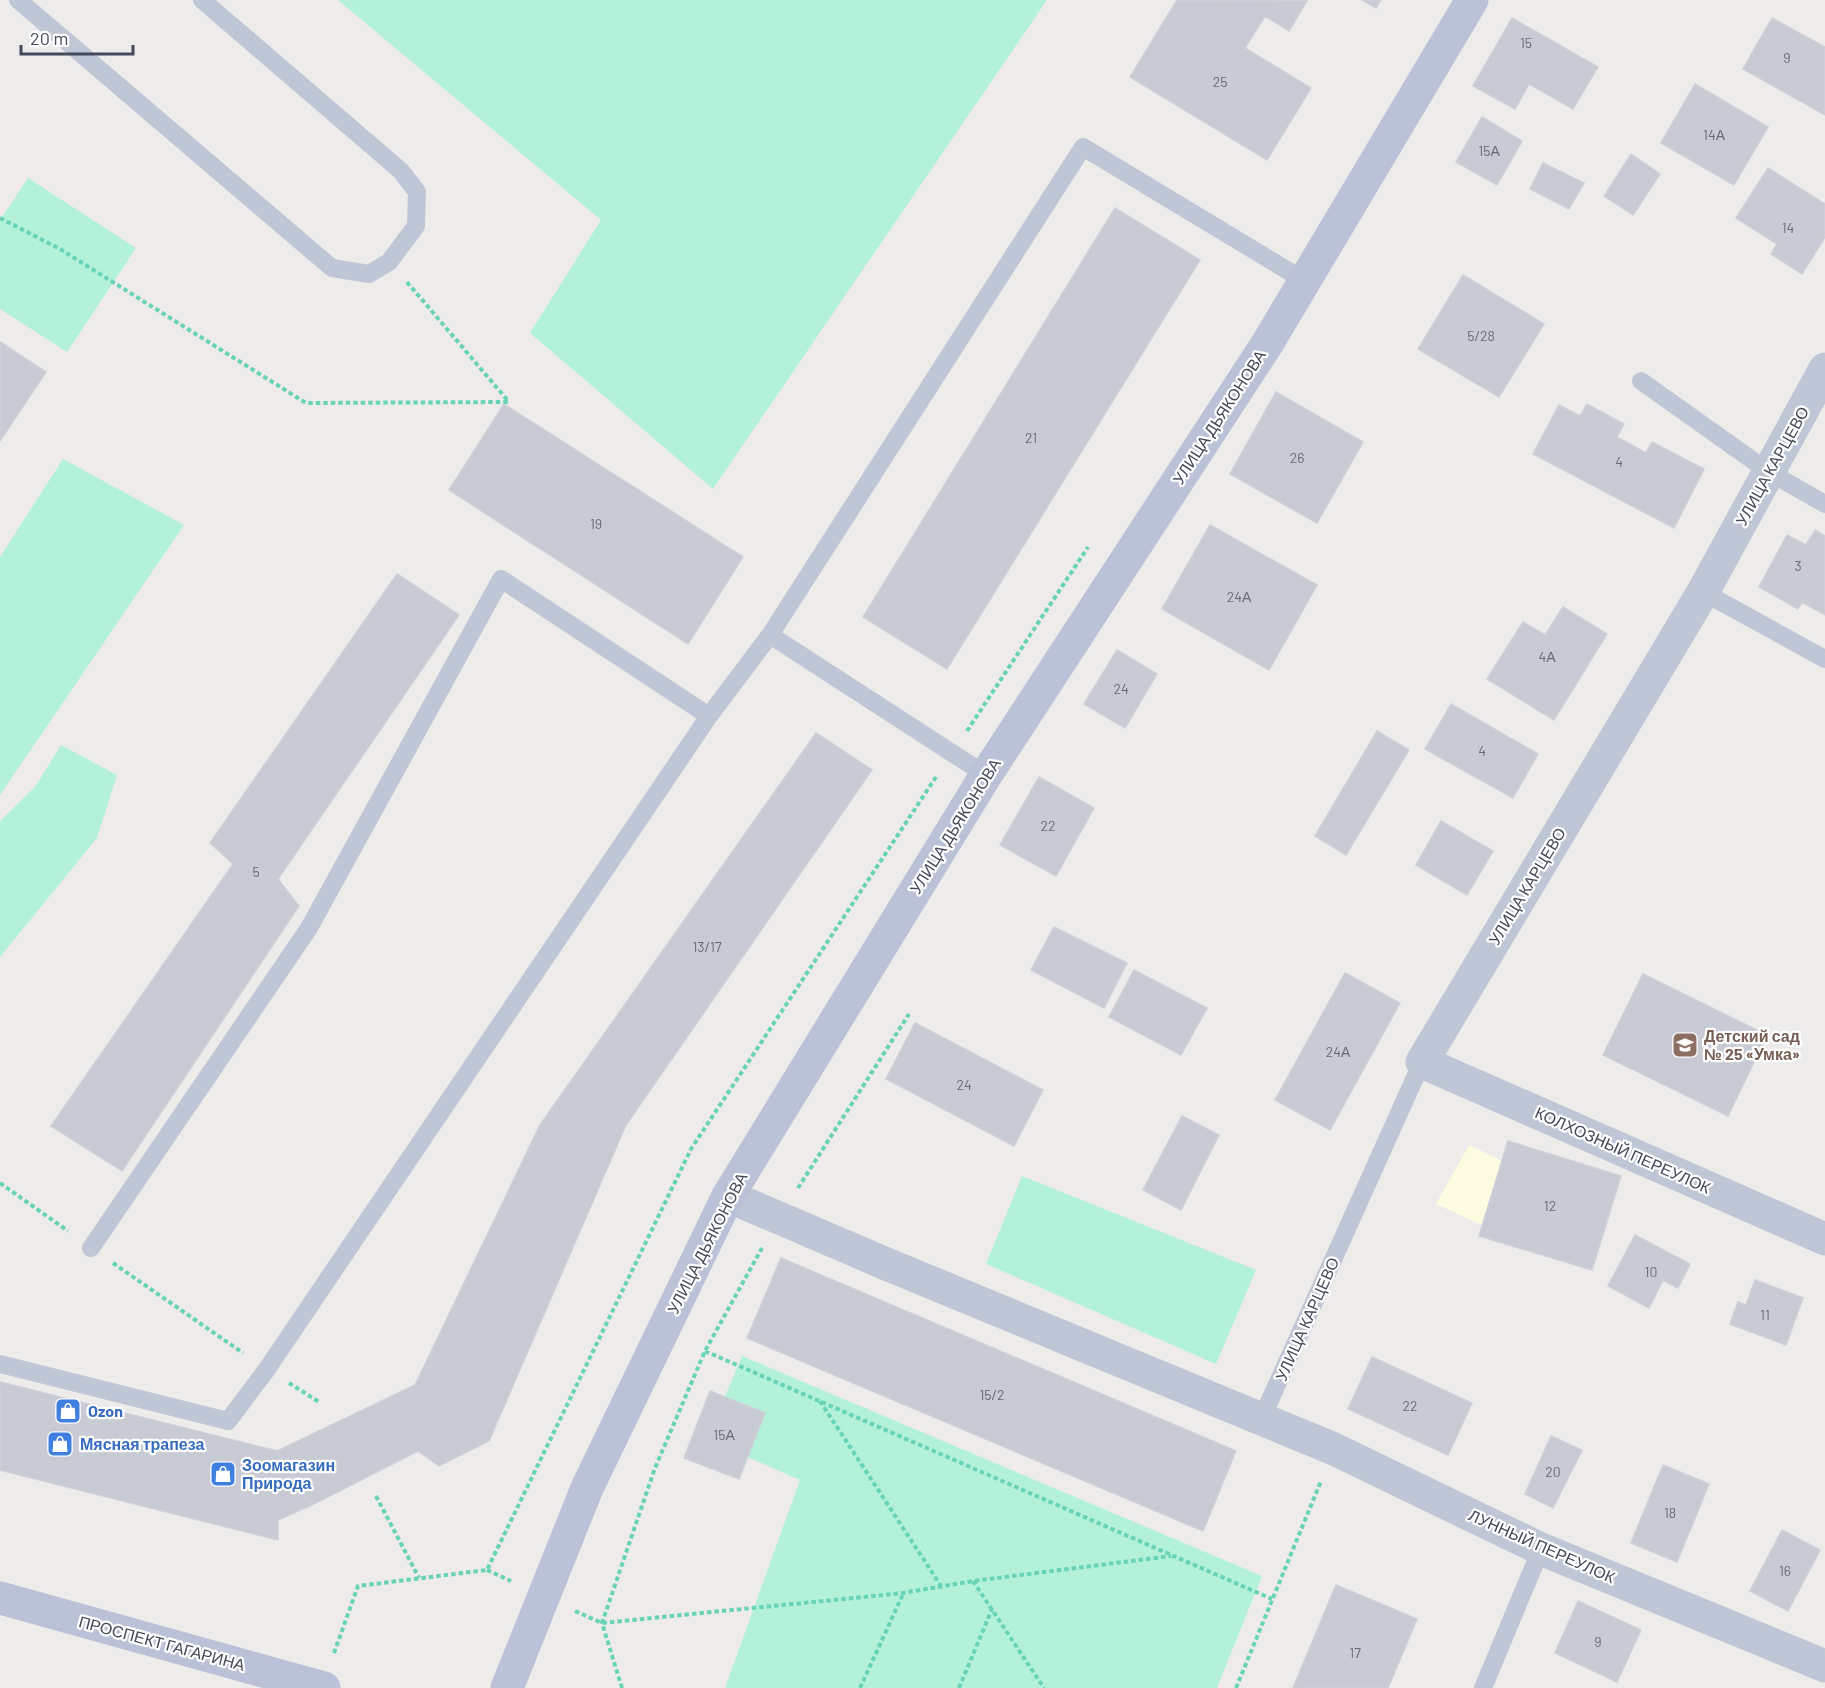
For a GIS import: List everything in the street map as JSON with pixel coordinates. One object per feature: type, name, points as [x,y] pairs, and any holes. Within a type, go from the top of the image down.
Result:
[{"type":"main road","name":"УЛИЦА ДЬЯКОНОВА","points":[[507,1688],[587,1488],[728,1196],[986,775],[1267,344],[1472,0]]},
{"type":"main road","name":"ПРОСПЕКТ ГАГАРИНА","points":[[0,1598],[323,1688]]},
{"type":"street","name":"УЛИЦА КАРЦЕВО","points":[[1422,1062],[1703,592],[1825,369]]},
{"type":"street","name":"КОЛХОЗНЫЙ ПЕРЕУЛОК","points":[[1422,1062],[1825,1239]]},
{"type":"street","name":"ЛУННЫЙ ПЕРЕУЛОК","points":[[728,1196],[1334,1449],[1541,1549],[1825,1666]]},
{"type":"lane","points":[[18,0],[332,268],[369,274],[389,262],[416,226],[417,192],[401,171],[202,0]]},
{"type":"lane","points":[[0,1364],[228,1421],[267,1370],[709,716],[770,635],[1083,147],[1305,281]]},
{"type":"lane","points":[[1641,381],[1769,472],[1825,504]]},
{"type":"lane","points":[[91,1248],[309,928],[501,579],[709,716]]},
{"type":"lane","points":[[1703,592],[1825,659]]},
{"type":"lane","points":[[770,635],[986,775]]},
{"type":"lane","name":"УЛИЦА КАРЦЕВО","points":[[1261,1420],[1422,1062]]},
{"type":"lane","points":[[1482,1688],[1541,1549]]},
{"type":"path","points":[[0,218],[60,249],[306,403],[509,402],[389,262]]},
{"type":"path","points":[[323,1688],[358,1586],[487,1570],[691,1149],[1091,543]]},
{"type":"path","points":[[622,1688],[602,1623],[655,1468],[705,1351],[778,1218],[909,1014]]},
{"type":"path","points":[[0,1183],[267,1370],[319,1402]]},
{"type":"path","points":[[705,1351],[1272,1599]]},
{"type":"path","points":[[820,1401],[941,1586]]},
{"type":"path","points":[[1236,1688],[1334,1449]]},
{"type":"path","points":[[376,1496],[419,1578]]},
{"type":"path","points":[[602,1623],[903,1593],[973,1581],[1172,1556]]},
{"type":"path","points":[[973,1581],[1044,1688]]},
{"type":"path","points":[[860,1688],[903,1593]]},
{"type":"path","points":[[959,1688],[992,1609]]},
{"type":"shaded area","points":[[1469,1145],[1514,1167],[1484,1226],[1436,1204]]},
{"type":"green space","points":[[338,0],[1047,0],[713,489],[530,333],[601,220]]},
{"type":"green space","points":[[28,178],[136,248],[67,352],[0,309],[0,220]]},
{"type":"green space","points":[[63,459],[184,525],[0,795],[0,557]]},
{"type":"green space","points":[[61,745],[117,775],[97,838],[0,957],[0,821],[35,787]]},
{"type":"green space","points":[[1022,1176],[1256,1270],[1216,1364],[986,1264]]},
{"type":"green space","points":[[742,1356],[1262,1576],[1217,1688],[725,1688],[800,1480],[707,1439]]},
{"type":"building","points":[[1177,0],[1307,1],[1289,31],[1265,16],[1245,48],[1311,88],[1267,160],[1130,77]]},
{"type":"building","points":[[1362,0],[1381,0],[1376,8]]},
{"type":"building","points":[[1512,18],[1598,67],[1573,109],[1529,84],[1515,109],[1473,86]]},
{"type":"building","points":[[1772,18],[1825,47],[1825,115],[1743,69]]},
{"type":"building","points":[[1695,84],[1768,127],[1734,185],[1661,143]]},
{"type":"building","points":[[1482,117],[1522,141],[1497,185],[1456,162]]},
{"type":"building","points":[[1631,154],[1660,174],[1633,215],[1604,196]]},
{"type":"building","points":[[1543,163],[1584,183],[1569,209],[1530,189]]},
{"type":"building","points":[[1768,168],[1825,204],[1825,237],[1802,274],[1771,254],[1777,244],[1736,218]]},
{"type":"building","points":[[1115,208],[1200,260],[947,669],[863,617]]},
{"type":"building","points":[[1463,275],[1544,324],[1499,397],[1418,349]]},
{"type":"building","points":[[0,342],[46,372],[0,441]]},
{"type":"building","points":[[1276,392],[1363,442],[1317,523],[1230,474]]},
{"type":"building","points":[[504,404],[743,557],[688,644],[449,490]]},
{"type":"building","points":[[1587,404],[1624,424],[1617,437],[1646,453],[1652,442],[1704,469],[1674,528],[1533,454],[1559,405],[1580,416]]},
{"type":"building","points":[[1210,525],[1317,585],[1269,670],[1162,609]]},
{"type":"building","points":[[1815,530],[1825,536],[1825,615],[1802,602],[1798,609],[1759,587],[1787,535],[1806,545]]},
{"type":"building","points":[[397,574],[459,615],[278,879],[299,906],[122,1171],[51,1126],[233,864],[210,843]]},
{"type":"building","points":[[1563,607],[1607,634],[1554,720],[1487,679],[1523,622],[1545,635]]},
{"type":"building","points":[[1117,650],[1157,674],[1125,728],[1084,704]]},
{"type":"building","points":[[1451,704],[1538,754],[1513,798],[1425,749]]},
{"type":"building","points":[[1377,731],[1409,750],[1346,855],[1315,836]]},
{"type":"building","points":[[816,733],[872,770],[626,1125],[489,1441],[439,1466],[418,1451],[312,1505],[277,1451],[415,1385],[540,1125]]},
{"type":"building","points":[[1039,777],[1094,808],[1056,876],[1000,845]]},
{"type":"building","points":[[1441,821],[1493,851],[1467,895],[1416,865]]},
{"type":"building","points":[[1054,927],[1127,963],[1104,1008],[1031,970]]},
{"type":"building","points":[[1134,970],[1207,1008],[1181,1055],[1109,1017]]},
{"type":"building","points":[[1345,973],[1400,1003],[1330,1130],[1275,1100]]},
{"type":"building","name":"Детский сад № 25 «Умка»","points":[[1643,974],[1767,1035],[1728,1116],[1603,1055]]},
{"type":"building","points":[[915,1023],[1043,1090],[1014,1146],[886,1079]]},
{"type":"building","points":[[1182,1116],[1219,1135],[1181,1210],[1143,1190]]},
{"type":"building","points":[[1508,1141],[1621,1176],[1592,1270],[1479,1236]]},
{"type":"building","points":[[1635,1235],[1690,1264],[1678,1288],[1663,1280],[1649,1308],[1608,1286]]},
{"type":"building","points":[[781,1258],[1236,1451],[1203,1531],[747,1338]]},
{"type":"building","points":[[1755,1280],[1803,1298],[1786,1345],[1730,1324],[1738,1302],[1746,1305]]},
{"type":"building","points":[[1372,1357],[1472,1403],[1448,1455],[1348,1409]]},
{"type":"building","points":[[0,1382],[277,1451],[312,1505],[278,1520],[278,1540],[0,1470]]},
{"type":"building","points":[[710,1391],[765,1413],[739,1479],[684,1458]]},
{"type":"building","points":[[1551,1436],[1582,1450],[1553,1508],[1525,1494]]},
{"type":"building","points":[[1663,1465],[1709,1484],[1677,1562],[1631,1543]]},
{"type":"building","points":[[1782,1530],[1820,1550],[1788,1611],[1750,1591]]},
{"type":"building","points":[[1336,1585],[1417,1619],[1388,1688],[1293,1688]]},
{"type":"building","points":[[1578,1601],[1641,1630],[1617,1682],[1555,1653]]},
{"type":"place","name":"Детский сад № 25 «Умка»","points":[[1685,1045]]},
{"type":"place","name":"Ozon","points":[[68,1411]]},
{"type":"place","name":"Мясная трапеза","points":[[60,1444]]},
{"type":"place","name":"Зоомагазин Природа","points":[[223,1474]]}]
